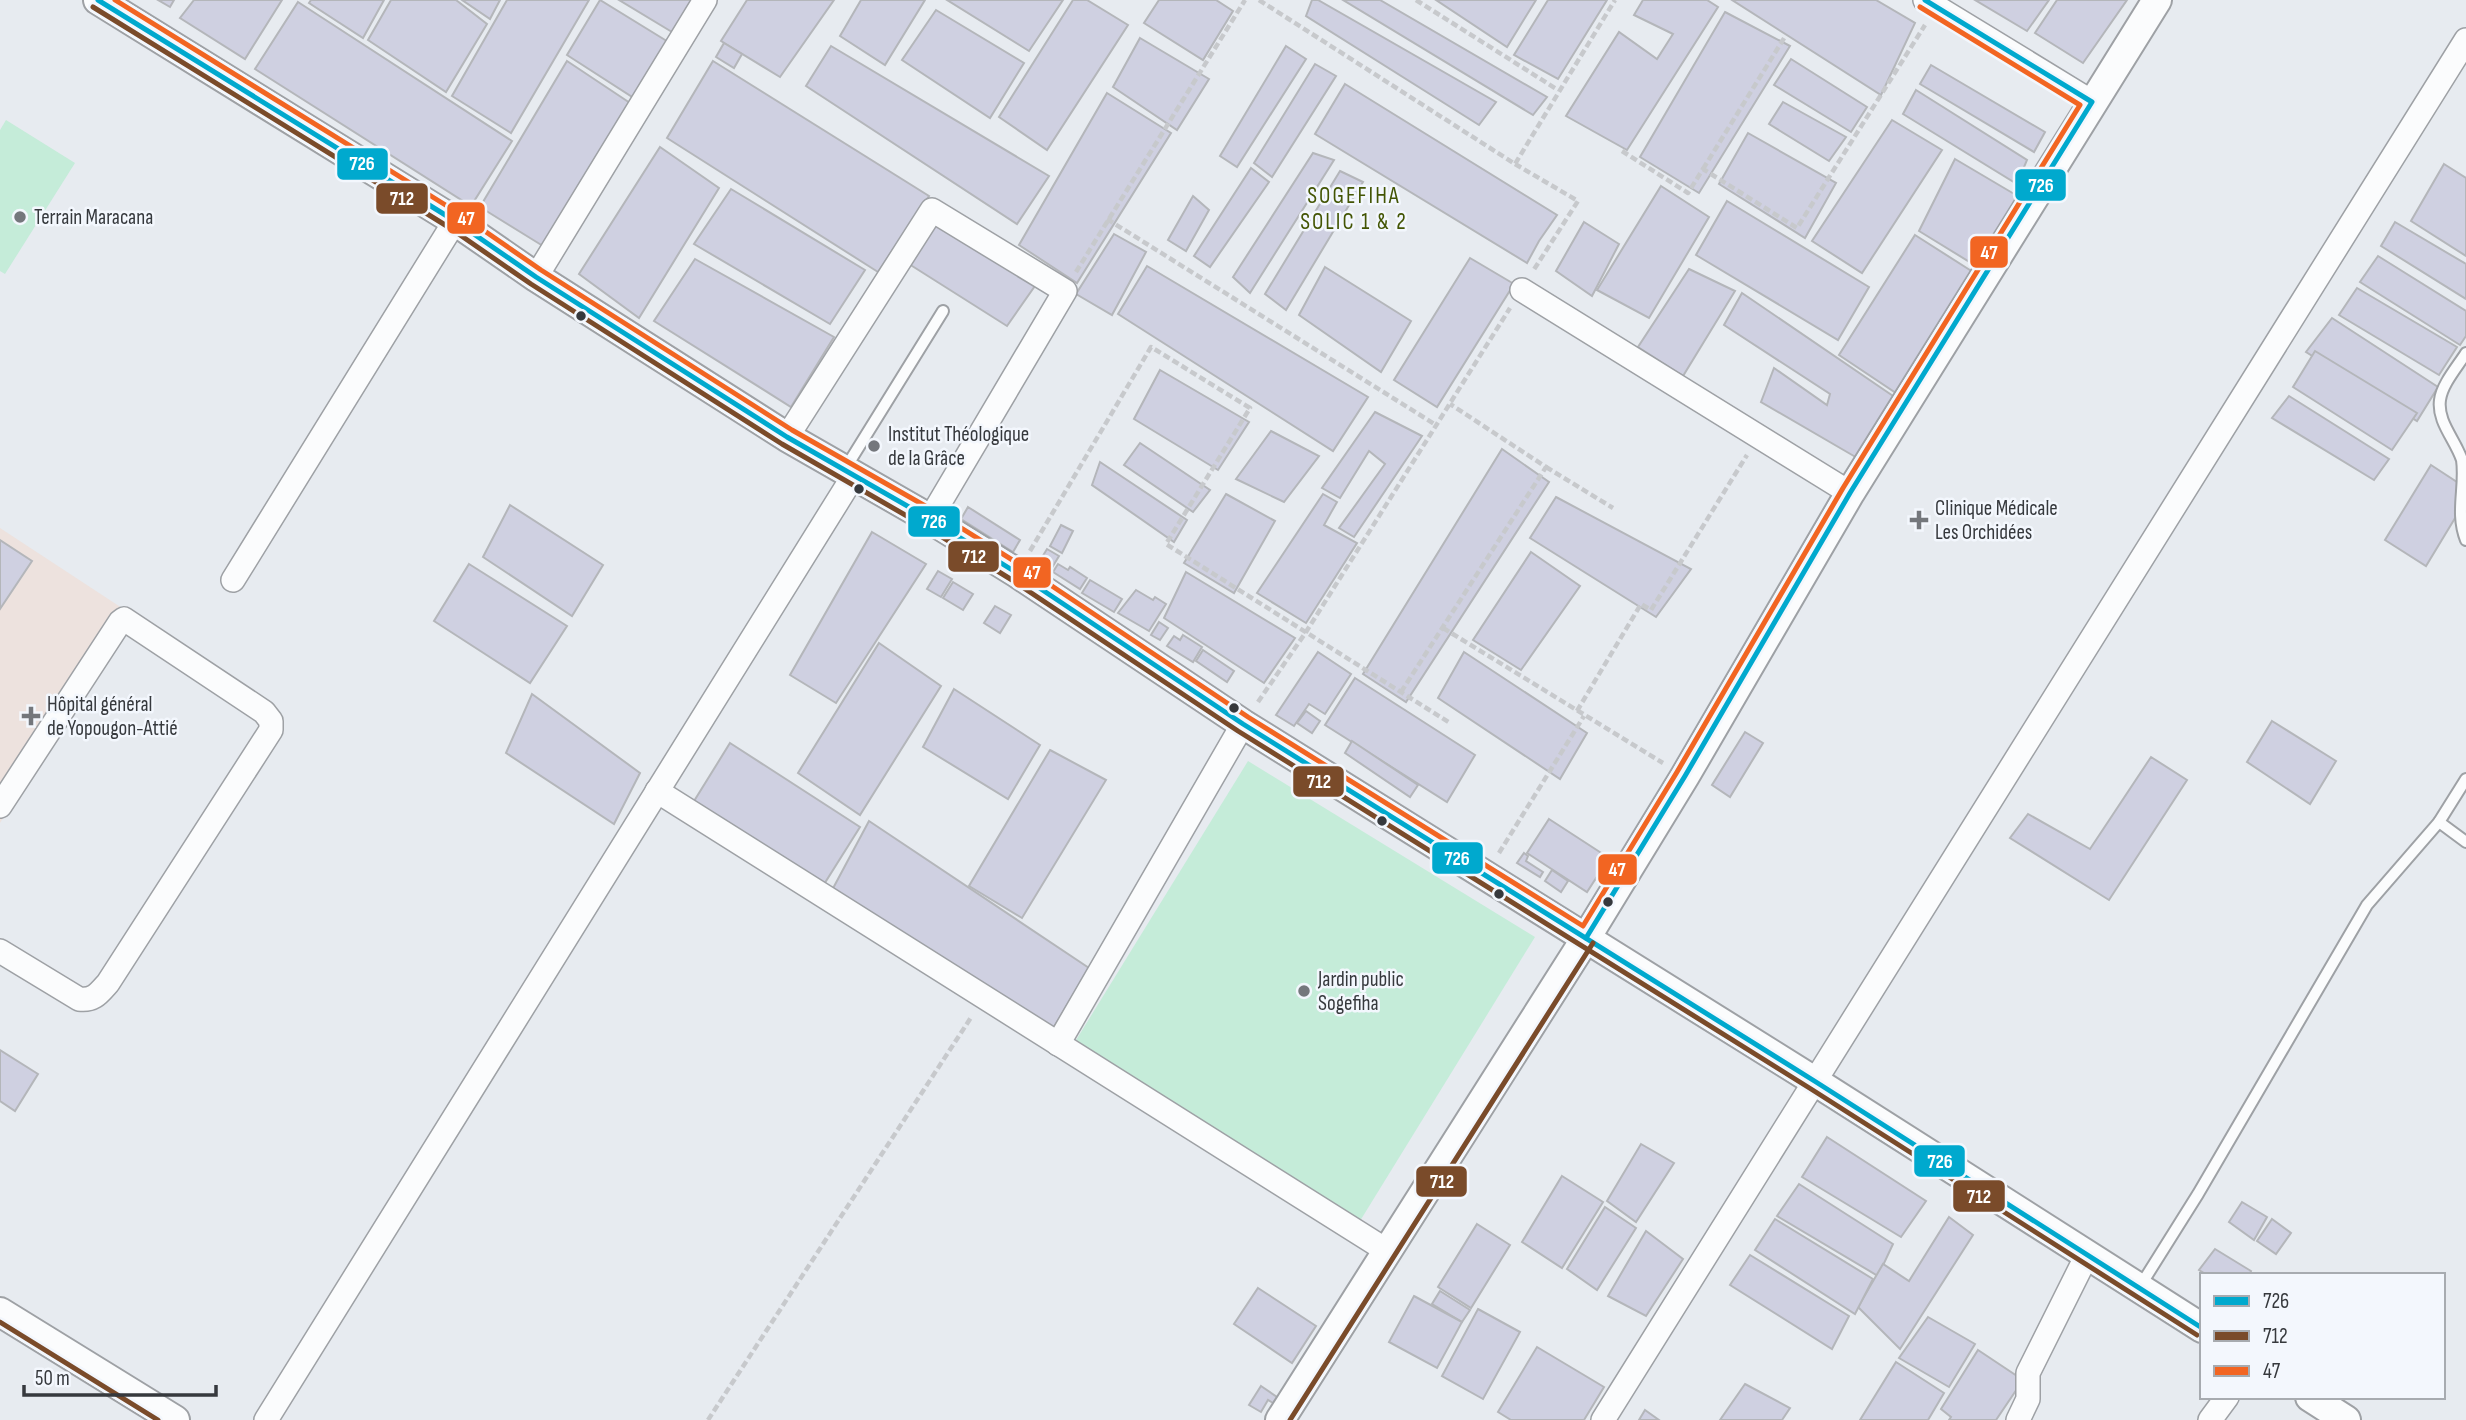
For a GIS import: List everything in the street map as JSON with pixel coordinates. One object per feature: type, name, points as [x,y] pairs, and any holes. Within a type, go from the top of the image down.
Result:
[{"type":"street","points":[[98,0],[455,221],[536,277],[787,437],[930,519],[1017,573],[1243,724],[1816,1082],[2200,1327]]},
{"type":"street","points":[[536,277],[705,0]]},
{"type":"street","points":[[1280,1420],[1586,938],[1685,776],[1850,493],[2157,0]]},
{"type":"street","points":[[1931,3],[2092,102]]},
{"type":"street","points":[[1603,1420],[2466,40]]},
{"type":"street","points":[[787,437],[932,210],[1065,290],[930,519]]},
{"type":"street","points":[[233,580],[455,221]]},
{"type":"street","points":[[1522,290],[1850,493]]},
{"type":"street","points":[[266,1420],[657,791],[849,473]]},
{"type":"street","points":[[0,806],[124,619],[264,712],[271,721],[271,730],[98,995],[89,1000],[79,999],[0,951]]},
{"type":"street","points":[[1058,1044],[1243,724]]},
{"type":"street","points":[[657,791],[983,999],[1389,1252]]},
{"type":"street","points":[[2018,1420],[2028,1399],[2028,1373],[2087,1255]]},
{"type":"street","points":[[0,1312],[176,1420]]},
{"type":"street","points":[[2210,1420],[2226,1399]]},
{"type":"street","points":[[2313,1399],[2346,1420]]},
{"type":"lane","points":[[849,473],[943,311]]},
{"type":"lane","points":[[2466,352],[2440,395],[2439,410],[2463,461],[2461,528],[2466,540]]},
{"type":"lane","points":[[2138,1288],[2220,1158],[2367,905],[2439,822],[2466,779]]},
{"type":"lane","points":[[2439,822],[2466,842]]},
{"type":"path","points":[[1065,290],[1245,0]]},
{"type":"path","points":[[1243,724],[1306,632],[1578,201],[1515,164],[1259,0]]},
{"type":"path","points":[[1416,0],[1558,90]]},
{"type":"path","points":[[1515,164],[1615,0]]},
{"type":"path","points":[[1703,169],[1797,228],[1931,3]]},
{"type":"path","points":[[1622,151],[1688,193],[1786,35]]},
{"type":"path","points":[[1108,219],[1436,425]]},
{"type":"path","points":[[1017,573],[1151,347],[1251,408],[1166,544],[1450,723]]},
{"type":"path","points":[[1450,404],[1613,509]]},
{"type":"path","points":[[1577,711],[1641,604],[1651,610],[1759,436]]},
{"type":"path","points":[[1401,692],[1546,467]]},
{"type":"path","points":[[1443,628],[1685,776]]},
{"type":"path","points":[[1486,875],[1584,716]]},
{"type":"path","points":[[708,1420],[983,999]]},
{"type":"shaded area","name":"Hôpital général de Yopougon-Attié","points":[[0,528],[125,610],[0,823]]},
{"type":"green space","name":"Terrain Maracana","points":[[6,120],[75,163],[5,274],[0,271],[0,130]]},
{"type":"green space","name":"Jardin public Sogefiha","points":[[1248,761],[1535,937],[1360,1221],[1073,1045]]},
{"type":"building","points":[[158,0],[174,0],[170,7]]},
{"type":"building","points":[[194,0],[282,0],[245,59],[180,18]]},
{"type":"building","points":[[311,0],[384,0],[363,38],[309,3]]},
{"type":"building","points":[[391,0],[456,0],[487,24],[446,92],[368,40]]},
{"type":"building","points":[[462,0],[500,0],[490,19]]},
{"type":"building","points":[[507,0],[589,0],[511,133],[452,96]]},
{"type":"building","points":[[600,0],[670,43],[637,100],[567,55]]},
{"type":"building","points":[[619,0],[695,0],[672,32]]},
{"type":"building","points":[[747,0],[834,0],[780,77],[721,41]]},
{"type":"building","points":[[861,0],[925,0],[885,65],[840,36]]},
{"type":"building","points":[[947,0],[1063,0],[1029,51]]},
{"type":"building","points":[[1073,0],[1087,0],[1128,25],[1047,150],[999,117]]},
{"type":"building","points":[[1159,0],[1216,0],[1233,11],[1203,60],[1144,23]]},
{"type":"building","points":[[1312,0],[1318,0],[1496,102],[1479,125],[1306,16]]},
{"type":"building","points":[[1343,0],[1380,0],[1547,97],[1533,115]]},
{"type":"building","points":[[1436,0],[1536,0],[1507,47]]},
{"type":"building","points":[[1548,0],[1607,0],[1558,79],[1514,55]]},
{"type":"building","points":[[1643,0],[1707,0],[1718,7],[1627,150],[1566,116],[1619,32],[1657,59],[1673,34],[1634,15]]},
{"type":"building","points":[[1732,0],[1876,0],[1915,23],[1881,95]]},
{"type":"building","points":[[1975,0],[2049,0],[2027,31]]},
{"type":"building","points":[[2057,0],[2127,0],[2083,63],[2035,33]]},
{"type":"building","points":[[298,2],[512,141],[471,206],[255,69]]},
{"type":"building","points":[[936,10],[1024,63],[990,118],[902,60]]},
{"type":"building","points":[[1725,12],[1790,46],[1699,193],[1640,157]]},
{"type":"building","points":[[1140,38],[1209,79],[1177,130],[1113,87]]},
{"type":"building","points":[[724,43],[742,54],[734,68],[716,57]]},
{"type":"building","points":[[831,46],[1049,176],[1017,224],[806,86]]},
{"type":"building","points":[[1286,46],[1306,59],[1237,167],[1220,156]]},
{"type":"building","points":[[1791,59],[1867,107],[1851,132],[1774,85]]},
{"type":"building","points":[[567,61],[633,105],[543,246],[480,207]]},
{"type":"building","points":[[713,61],[929,196],[878,272],[667,138]]},
{"type":"building","points":[[1315,64],[1336,76],[1272,177],[1254,163]]},
{"type":"building","points":[[1931,65],[2045,132],[2034,152],[1920,84]]},
{"type":"building","points":[[1345,84],[1557,215],[1527,263],[1315,134]]},
{"type":"building","points":[[1916,90],[2027,160],[2017,184],[1903,114]]},
{"type":"building","points":[[1107,93],[1171,133],[1077,283],[1019,245]]},
{"type":"building","points":[[1783,102],[1846,137],[1829,161],[1769,124]]},
{"type":"building","points":[[1892,120],[1942,150],[1862,273],[1812,241]]},
{"type":"building","points":[[1748,133],[1836,183],[1805,238],[1719,184]]},
{"type":"building","points":[[660,147],[719,188],[639,318],[579,274]]},
{"type":"building","points":[[1313,153],[1334,160],[1250,293],[1233,277]]},
{"type":"building","points":[[1955,159],[2021,198],[1981,269],[1919,231]]},
{"type":"building","points":[[2444,164],[2466,178],[2466,256],[2411,221]]},
{"type":"building","points":[[1251,168],[1269,182],[1210,267],[1194,256]]},
{"type":"building","points":[[1340,171],[1363,182],[1286,310],[1265,294]]},
{"type":"building","points":[[1661,186],[1709,217],[1649,318],[1597,290]]},
{"type":"building","points":[[731,189],[865,270],[830,324],[694,244]]},
{"type":"building","points":[[1193,196],[1209,210],[1186,251],[1168,240]]},
{"type":"building","points":[[1727,201],[1869,287],[1838,340],[1696,255]]},
{"type":"building","points":[[936,219],[1037,283],[1007,326],[909,264]]},
{"type":"building","points":[[1584,222],[1619,244],[1592,296],[1556,271]]},
{"type":"building","points":[[2395,222],[2466,264],[2466,299],[2381,246]]},
{"type":"building","points":[[1114,234],[1146,252],[1112,315],[1076,294]]},
{"type":"building","points":[[1915,235],[1973,272],[1899,395],[1839,355]]},
{"type":"building","points":[[2378,256],[2466,311],[2466,336],[2460,345],[2360,282]]},
{"type":"building","points":[[1470,258],[1514,284],[1437,407],[1394,380]]},
{"type":"building","points":[[695,259],[834,337],[791,407],[654,321]]},
{"type":"building","points":[[1147,266],[1368,397],[1333,451],[1118,314]]},
{"type":"building","points":[[1325,267],[1411,321],[1381,372],[1299,315]]},
{"type":"building","points":[[1689,269],[1735,291],[1683,376],[1638,347]]},
{"type":"building","points":[[2357,288],[2457,347],[2439,375],[2339,315]]},
{"type":"building","points":[[1742,293],[1896,398],[1859,459],[1761,402],[1774,368],[1827,405],[1830,394],[1724,325]]},
{"type":"building","points":[[2332,318],[2438,387],[2417,421],[2306,352]]},
{"type":"building","points":[[2315,351],[2417,413],[2392,450],[2293,387]]},
{"type":"building","points":[[1160,370],[1249,422],[1218,470],[1134,419]]},
{"type":"building","points":[[2289,396],[2389,459],[2374,480],[2272,418]]},
{"type":"building","points":[[1375,412],[1422,436],[1354,537],[1339,528],[1385,464],[1369,451],[1340,498],[1322,488]]},
{"type":"building","points":[[1271,431],[1319,456],[1284,502],[1236,479]]},
{"type":"building","points":[[1140,443],[1210,490],[1193,512],[1124,465]]},
{"type":"building","points":[[1502,449],[1549,482],[1406,702],[1363,674]]},
{"type":"building","points":[[1100,462],[1187,520],[1174,542],[1092,485]]},
{"type":"building","points":[[2431,465],[2466,488],[2466,500],[2426,566],[2385,540]]},
{"type":"building","points":[[1226,494],[1275,521],[1234,593],[1184,563]]},
{"type":"building","points":[[1323,494],[1337,502],[1324,525],[1357,543],[1306,623],[1257,593]]},
{"type":"building","points":[[1556,497],[1691,569],[1656,617],[1530,538]]},
{"type":"building","points":[[510,505],[603,565],[572,616],[483,557]]},
{"type":"building","points":[[968,507],[1020,540],[1013,552],[961,519]]},
{"type":"building","points":[[1061,525],[1073,531],[1062,553],[1050,546]]},
{"type":"building","points":[[872,532],[926,564],[836,703],[790,675]]},
{"type":"building","points":[[0,540],[32,561],[0,609]]},
{"type":"building","points":[[1047,549],[1059,556],[1050,571],[1038,564]]},
{"type":"building","points":[[1531,552],[1580,586],[1521,670],[1473,640]]},
{"type":"building","points":[[469,564],[567,626],[530,683],[434,621]]},
{"type":"building","points":[[1058,564],[1068,570],[1070,567],[1087,578],[1080,589],[1053,572]]},
{"type":"building","points":[[938,571],[952,579],[941,597],[927,589]]},
{"type":"building","points":[[1186,572],[1295,638],[1264,683],[1164,618]]},
{"type":"building","points":[[1090,580],[1122,599],[1114,612],[1082,593]]},
{"type":"building","points":[[953,582],[973,594],[963,610],[943,598]]},
{"type":"building","points":[[1136,590],[1166,604],[1149,631],[1118,613]]},
{"type":"building","points":[[995,606],[1011,615],[1000,633],[984,623]]},
{"type":"building","points":[[1159,622],[1168,628],[1160,640],[1151,635]]},
{"type":"building","points":[[1183,635],[1202,647],[1193,662],[1167,646],[1174,636],[1180,640]]},
{"type":"building","points":[[879,643],[941,686],[860,815],[798,773]]},
{"type":"building","points":[[1203,650],[1234,671],[1227,682],[1196,661]]},
{"type":"building","points":[[1318,652],[1351,674],[1325,714],[1309,704],[1294,726],[1276,715]]},
{"type":"building","points":[[1464,652],[1587,733],[1560,779],[1438,698]]},
{"type":"building","points":[[1355,678],[1475,755],[1447,802],[1325,725]]},
{"type":"building","points":[[954,689],[1040,745],[1008,799],[923,747]]},
{"type":"building","points":[[532,694],[640,773],[614,824],[506,753]]},
{"type":"building","points":[[1306,711],[1320,721],[1312,733],[1297,723]]},
{"type":"building","points":[[2272,721],[2336,761],[2310,804],[2247,762]]},
{"type":"building","points":[[1745,732],[1763,743],[1730,797],[1712,785]]},
{"type":"building","points":[[1352,741],[1418,785],[1410,797],[1345,753]]},
{"type":"building","points":[[730,743],[860,827],[821,889],[691,806]]},
{"type":"building","points":[[1050,750],[1106,780],[1022,918],[969,886]]},
{"type":"building","points":[[2151,757],[2187,780],[2109,900],[2010,838],[2028,814],[2090,849]]},
{"type":"building","points":[[1549,819],[1609,858],[1587,892],[1527,853]]},
{"type":"building","points":[[869,821],[1089,968],[1051,1032],[830,894]]},
{"type":"building","points":[[1524,853],[1528,856],[1526,861],[1543,872],[1540,877],[1517,863]]},
{"type":"building","points":[[1552,870],[1568,881],[1561,892],[1545,881]]},
{"type":"building","points":[[0,1050],[38,1074],[15,1111],[0,1101]]},
{"type":"building","points":[[1827,1137],[1926,1201],[1901,1237],[1802,1177]]},
{"type":"building","points":[[1641,1144],[1674,1163],[1636,1222],[1607,1201]]},
{"type":"building","points":[[1562,1176],[1603,1202],[1562,1268],[1522,1242]]},
{"type":"building","points":[[1799,1184],[1893,1244],[1878,1276],[1777,1216]]},
{"type":"building","points":[[2242,1202],[2267,1217],[2254,1240],[2229,1222]]},
{"type":"building","points":[[1605,1207],[1636,1228],[1597,1290],[1567,1269]]},
{"type":"building","points":[[1949,1217],[1973,1235],[1900,1349],[1858,1307],[1883,1264],[1909,1281]]},
{"type":"building","points":[[1775,1219],[1873,1279],[1855,1314],[1755,1250]]},
{"type":"building","points":[[2272,1219],[2291,1233],[2276,1254],[2257,1241]]},
{"type":"building","points":[[1477,1224],[1510,1245],[1471,1308],[1438,1287]]},
{"type":"building","points":[[1646,1231],[1683,1259],[1646,1316],[1608,1296]]},
{"type":"building","points":[[2215,1249],[2251,1271],[2204,1273],[2199,1270]]},
{"type":"building","points":[[1750,1255],[1849,1316],[1832,1349],[1730,1285]]},
{"type":"building","points":[[1258,1288],[1316,1326],[1292,1363],[1234,1324]]},
{"type":"building","points":[[1440,1291],[1470,1310],[1462,1322],[1432,1304]]},
{"type":"building","points":[[1414,1296],[1462,1322],[1437,1368],[1389,1342]]},
{"type":"building","points":[[1478,1309],[1520,1332],[1483,1399],[1442,1376]]},
{"type":"building","points":[[1928,1317],[1975,1344],[1949,1387],[1899,1358]]},
{"type":"building","points":[[1537,1347],[1604,1387],[1584,1420],[1511,1420],[1498,1412]]},
{"type":"building","points":[[1978,1350],[2023,1380],[1996,1420],[1949,1420],[1951,1417],[1941,1409]]},
{"type":"building","points":[[1896,1362],[1944,1393],[1928,1420],[1860,1420]]},
{"type":"building","points":[[1745,1384],[1790,1408],[1782,1420],[1720,1420]]},
{"type":"building","points":[[1261,1386],[1277,1397],[1273,1403],[1268,1400],[1261,1412],[1249,1405]]},
{"type":"building","points":[[1645,1410],[1659,1420],[1639,1420]]},
{"type":"transit line","name":"726","points":[[98,0],[455,221],[536,277],[787,437],[930,519],[1017,573],[1243,724],[1816,1082],[2200,1327]]},
{"type":"transit line","name":"47","points":[[115,0],[460,214],[541,270],[792,430],[934,511],[1022,566],[1248,717],[1583,926],[1677,772],[1843,488],[2080,105],[1920,7]]},
{"type":"transit line","name":"726","points":[[1586,938],[1685,776],[1850,493],[2092,102],[1925,0]]},
{"type":"transit line","name":"712","points":[[93,7],[450,228],[531,284],[782,444],[1012,580],[1238,731],[1811,1089],[2197,1335]]},
{"type":"transit line","name":"712","points":[[1290,1420],[1593,943]]},
{"type":"transit line","name":"712","points":[[0,1322],[158,1420]]},
{"type":"place","name":"Terrain Maracana","points":[[20,217]]},
{"type":"place","name":"Institut Théologique de la Grâce","points":[[874,446]]},
{"type":"place","name":"Clinique Médicale Les Orchidées","points":[[1919,520]]},
{"type":"place","name":"Hôpital général de Yopougon-Attié","points":[[31,716]]},
{"type":"place","name":"Jardin public Sogefiha","points":[[1304,991]]},
{"type":"district","name":"SOGEFIHA SOLIC 1 & 2","points":[[1354,208]]}]
